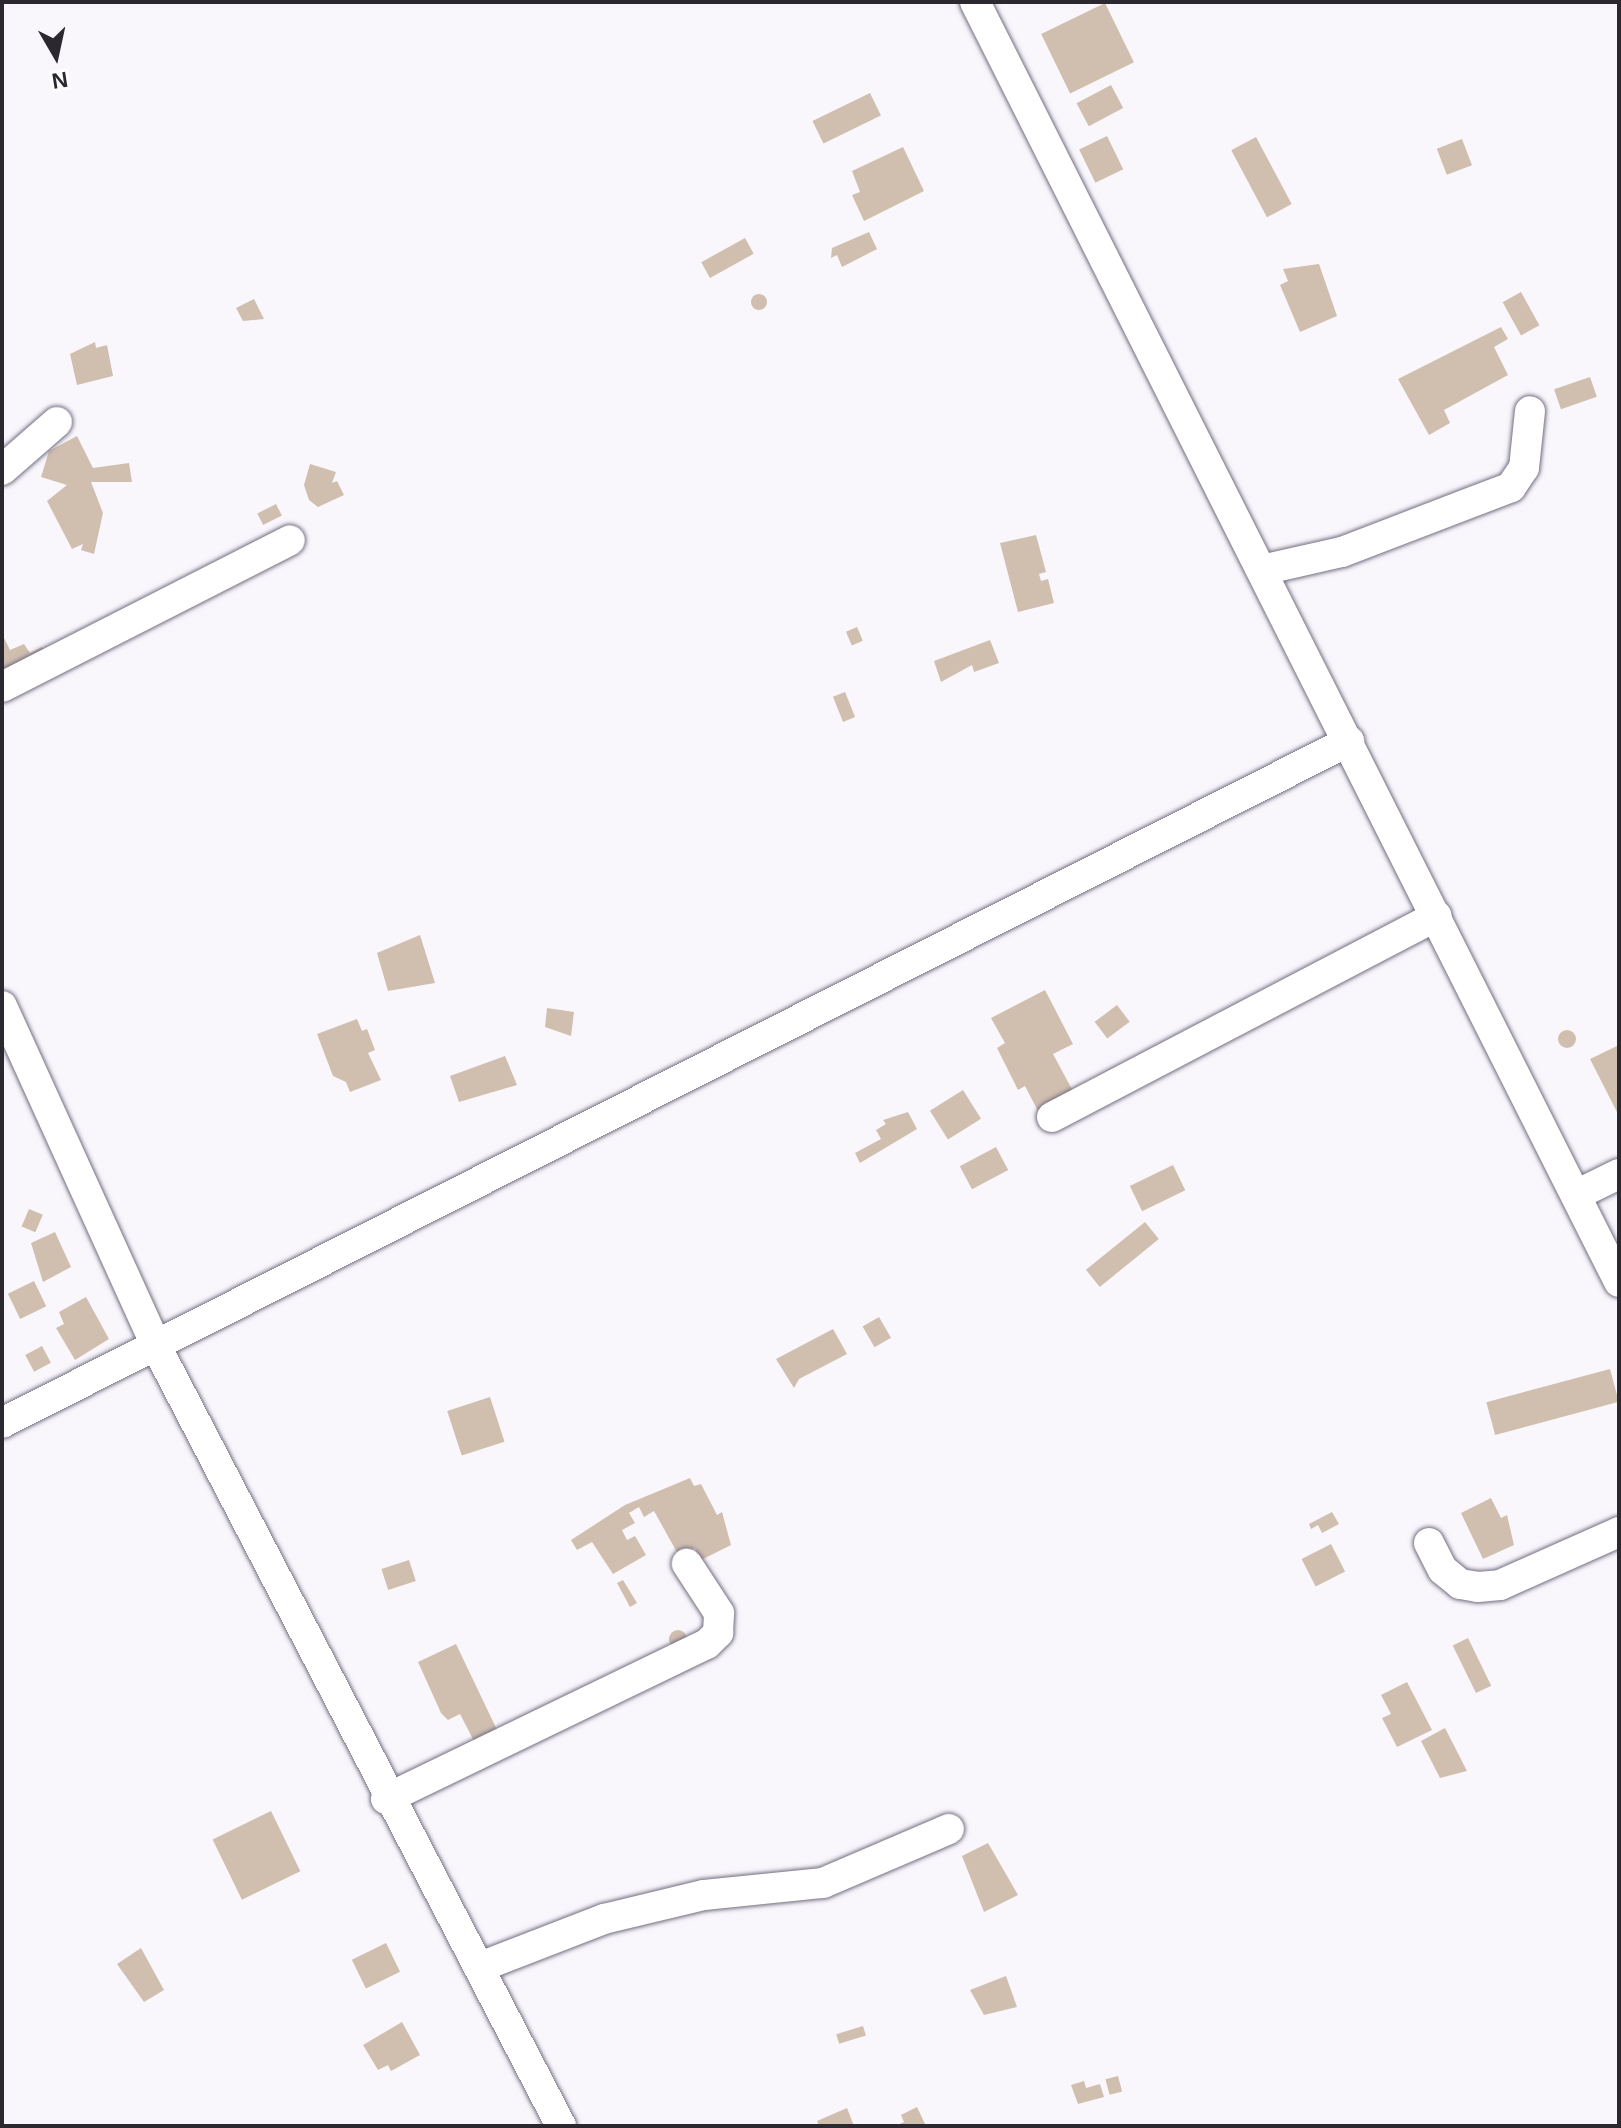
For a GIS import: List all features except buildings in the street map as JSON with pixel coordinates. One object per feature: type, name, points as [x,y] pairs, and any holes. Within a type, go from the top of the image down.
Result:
[{"type":"street","points":[[975,2],[1578,1194],[1619,1282]]},
{"type":"street","points":[[1262,570],[1342,552],[1511,487],[1524,468],[1530,411]]},
{"type":"street","points":[[2,470],[57,422]]},
{"type":"street","points":[[2,687],[290,540]]},
{"type":"street","points":[[2,1423],[1349,741]]},
{"type":"street","points":[[1052,1117],[1437,916]]},
{"type":"street","points":[[2,1006],[155,1344],[386,1799],[480,1967],[561,2126]]},
{"type":"street","points":[[1578,1194],[1619,1174]]},
{"type":"street","points":[[1429,1543],[1443,1570],[1460,1584],[1478,1587],[1500,1585],[1619,1532]]},
{"type":"street","points":[[386,1799],[707,1644],[718,1633],[719,1613],[687,1564]]},
{"type":"street","points":[[480,1967],[604,1919],[704,1895],[823,1883],[949,1829]]}]
